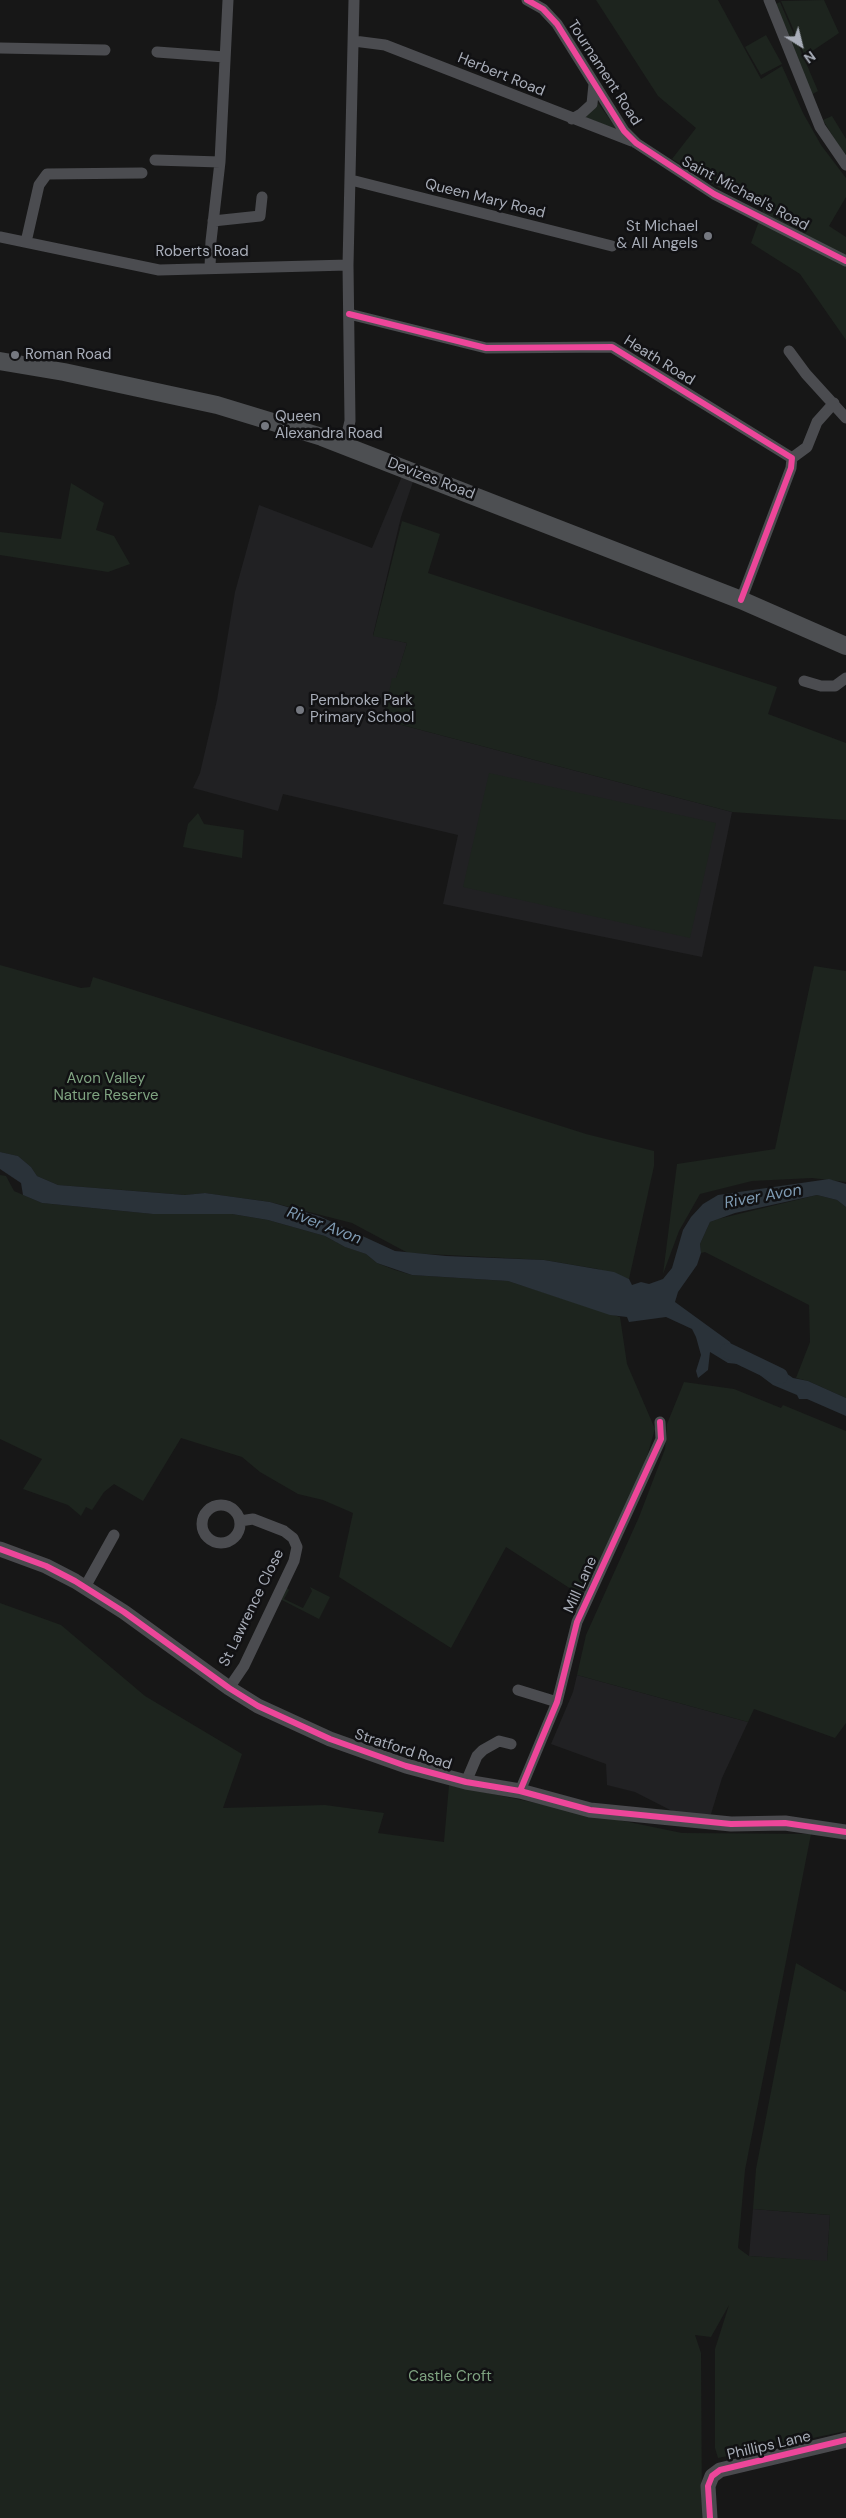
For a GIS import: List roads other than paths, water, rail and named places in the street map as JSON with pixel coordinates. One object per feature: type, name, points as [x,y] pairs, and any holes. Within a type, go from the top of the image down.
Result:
[{"type":"main road","name":"Devizes Road","points":[[0,361],[64,372],[217,406],[344,446],[741,600],[846,646]]},
{"type":"street","points":[[344,446],[350,421],[348,265],[354,0]]},
{"type":"street","name":"Tournament Road","points":[[527,0],[543,9],[557,24],[624,131],[636,143]]},
{"type":"street","points":[[769,0],[820,127],[846,165]]},
{"type":"street","points":[[210,268],[213,220],[220,162],[225,57],[225,4]]},
{"type":"street","name":"Herbert Road","points":[[354,41],[384,45],[636,143]]},
{"type":"street","points":[[0,48],[106,50]]},
{"type":"street","points":[[157,52],[225,57]]},
{"type":"street","points":[[572,119],[582,114],[592,104],[594,84]]},
{"type":"street","name":"Saint Michael's Road","points":[[636,143],[714,194],[846,261]]},
{"type":"street","points":[[155,160],[220,162]]},
{"type":"street","points":[[26,242],[41,178],[47,174],[136,176]]},
{"type":"street","name":"Queen Mary Road","points":[[351,180],[612,246]]},
{"type":"street","points":[[213,220],[260,216],[262,197]]},
{"type":"street","name":"Roberts Road","points":[[0,237],[158,270],[348,265]]},
{"type":"street","name":"Heath Road","points":[[348,314],[486,348],[612,347],[792,458]]},
{"type":"street","points":[[789,351],[806,374],[846,418]]},
{"type":"street","points":[[741,600],[791,468],[792,458],[807,447],[817,422],[834,403]]},
{"type":"street","points":[[804,681],[821,686],[835,686],[846,678]]},
{"type":"street","name":"Mill Lane","points":[[520,1791],[556,1702],[577,1622],[661,1439],[660,1422]]},
{"type":"street","name":"St Lawrence Close","points":[[229,1688],[244,1666],[294,1561],[297,1547],[293,1538],[284,1531],[253,1519],[240,1521]]},
{"type":"street","points":[[85,1587],[114,1535]]},
{"type":"street","name":"Stratford Road","points":[[0,1549],[46,1566],[85,1587],[124,1612],[229,1688],[258,1706],[330,1739],[406,1766],[466,1782],[520,1791],[590,1810],[731,1824],[785,1823],[846,1832]]},
{"type":"street","points":[[518,1690],[556,1702]]},
{"type":"street","points":[[466,1782],[477,1756],[483,1750],[499,1741],[511,1744]]},
{"type":"street","name":"Phillips Lane","points":[[710,2518],[708,2486],[712,2476],[720,2470],[846,2440]]},
{"type":"water","points":[[0,1152],[18,1156],[31,1167],[37,1176],[58,1185],[185,1195],[205,1193],[270,1202],[319,1216],[395,1251],[446,1256],[544,1260],[614,1272],[629,1279],[632,1285],[641,1282],[649,1284],[663,1279],[672,1268],[683,1230],[691,1217],[703,1204],[718,1195],[829,1179],[846,1184],[846,1207],[837,1200],[817,1195],[735,1213],[710,1222],[700,1244],[701,1253],[697,1265],[678,1292],[675,1302],[730,1342],[736,1355],[747,1359],[743,1367],[738,1364],[728,1363],[710,1352],[708,1370],[698,1378],[696,1371],[701,1355],[692,1329],[666,1317],[629,1322],[627,1317],[610,1315],[508,1281],[412,1275],[377,1263],[366,1254],[345,1247],[325,1236],[268,1220],[232,1214],[153,1214],[42,1203],[23,1195],[21,1183],[0,1169]]},
{"type":"water","points":[[760,1366],[783,1371],[793,1378],[808,1381],[846,1398],[846,1416],[807,1399],[799,1399],[797,1395],[773,1385],[757,1371]]},
{"type":"waterway","name":"River Avon","points":[[728,1351],[780,1376]]},
{"type":"place","name":"St Michael & All Angels","points":[[708,236]]},
{"type":"place","name":"Roman Road","points":[[15,355]]},
{"type":"place","name":"Queen Alexandra Road","points":[[265,426]]},
{"type":"place","name":"Pembroke Park Primary School","points":[[300,710]]},
{"type":"park label","name":"Avon Valley Nature Reserve","points":[[106,1088]]},
{"type":"park label","name":"Castle Croft","points":[[450,2377]]}]
